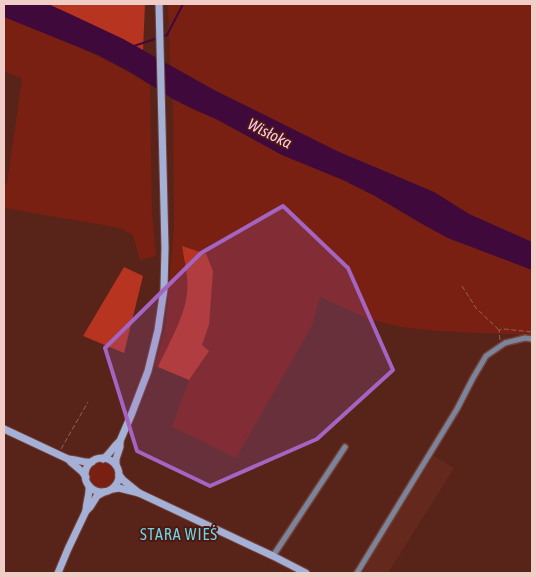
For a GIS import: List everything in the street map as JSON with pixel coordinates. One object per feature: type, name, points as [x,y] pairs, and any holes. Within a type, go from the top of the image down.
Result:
[{"type":"main road","points":[[112,489],[118,483],[119,476],[116,459],[120,441],[148,371],[158,330],[164,288],[165,248],[159,4]]},
{"type":"main road","points":[[4,429],[68,459],[82,470],[90,492],[86,511]]},
{"type":"main road","points":[[68,459],[86,463],[92,462],[108,456],[120,441]]},
{"type":"main road","points":[[103,458],[110,460],[116,465]]},
{"type":"main road","points":[[86,477],[87,468],[92,462]]},
{"type":"main road","points":[[119,476],[139,492],[306,573]]},
{"type":"main road","points":[[88,485],[95,491],[104,492]]},
{"type":"main road","points":[[58,573],[86,511],[97,496],[119,488],[131,492],[139,492]]},
{"type":"street","points":[[357,573],[457,409],[486,356],[505,343],[525,338],[532,339]]},
{"type":"street","points":[[273,556],[345,447]]},
{"type":"path","points":[[462,286],[476,308],[499,330],[501,346]]},
{"type":"path","points":[[499,330],[532,332]]},
{"type":"path","points":[[58,454],[88,402]]},
{"type":"highlighted area","points":[[283,206],[348,268],[393,370],[317,439],[210,486],[137,451],[105,348],[201,253]]},
{"type":"shaded area","points":[[48,4],[145,4],[143,50],[123,39]]},
{"type":"shaded area","points":[[168,4],[532,4],[532,242],[469,214],[434,192],[339,152],[214,90],[170,65]]},
{"type":"shaded area","points":[[4,17],[79,47],[150,85],[152,213],[156,256],[140,260],[133,235],[120,228],[4,208],[4,184],[7,184],[22,79],[4,71]]},
{"type":"shaded area","points":[[173,99],[216,119],[282,155],[343,180],[375,196],[448,238],[532,270],[532,336],[401,327],[369,319],[320,297],[312,326],[236,458],[172,427],[189,380],[209,351],[202,346],[209,325],[206,254],[182,247],[187,282],[185,303],[171,341],[158,367],[155,366],[166,324],[174,225]]},
{"type":"shaded area","points":[[182,246],[206,254],[213,271],[209,325],[202,345],[209,351],[189,380],[158,367],[183,312],[187,294]]},
{"type":"shaded area","points":[[124,267],[143,276],[124,353],[83,336]]},
{"type":"shaded area","points":[[434,456],[454,468],[388,573],[363,573],[377,547]]},
{"type":"shaded area","points":[[102,462],[111,466],[115,475],[111,484],[102,488],[93,484],[89,475],[93,466]]},
{"type":"water","name":"Wisłoka","points":[[4,4],[48,4],[123,39],[214,90],[339,152],[434,192],[469,214],[532,242],[532,270],[448,238],[375,196],[343,180],[282,155],[216,119],[173,99],[130,72],[98,55],[4,17]]},
{"type":"waterway","points":[[162,37],[167,35],[183,4]]},
{"type":"waterway","points":[[134,46],[158,38]]},
{"type":"district","name":"STARA WIEŚ","points":[[179,534]]}]
